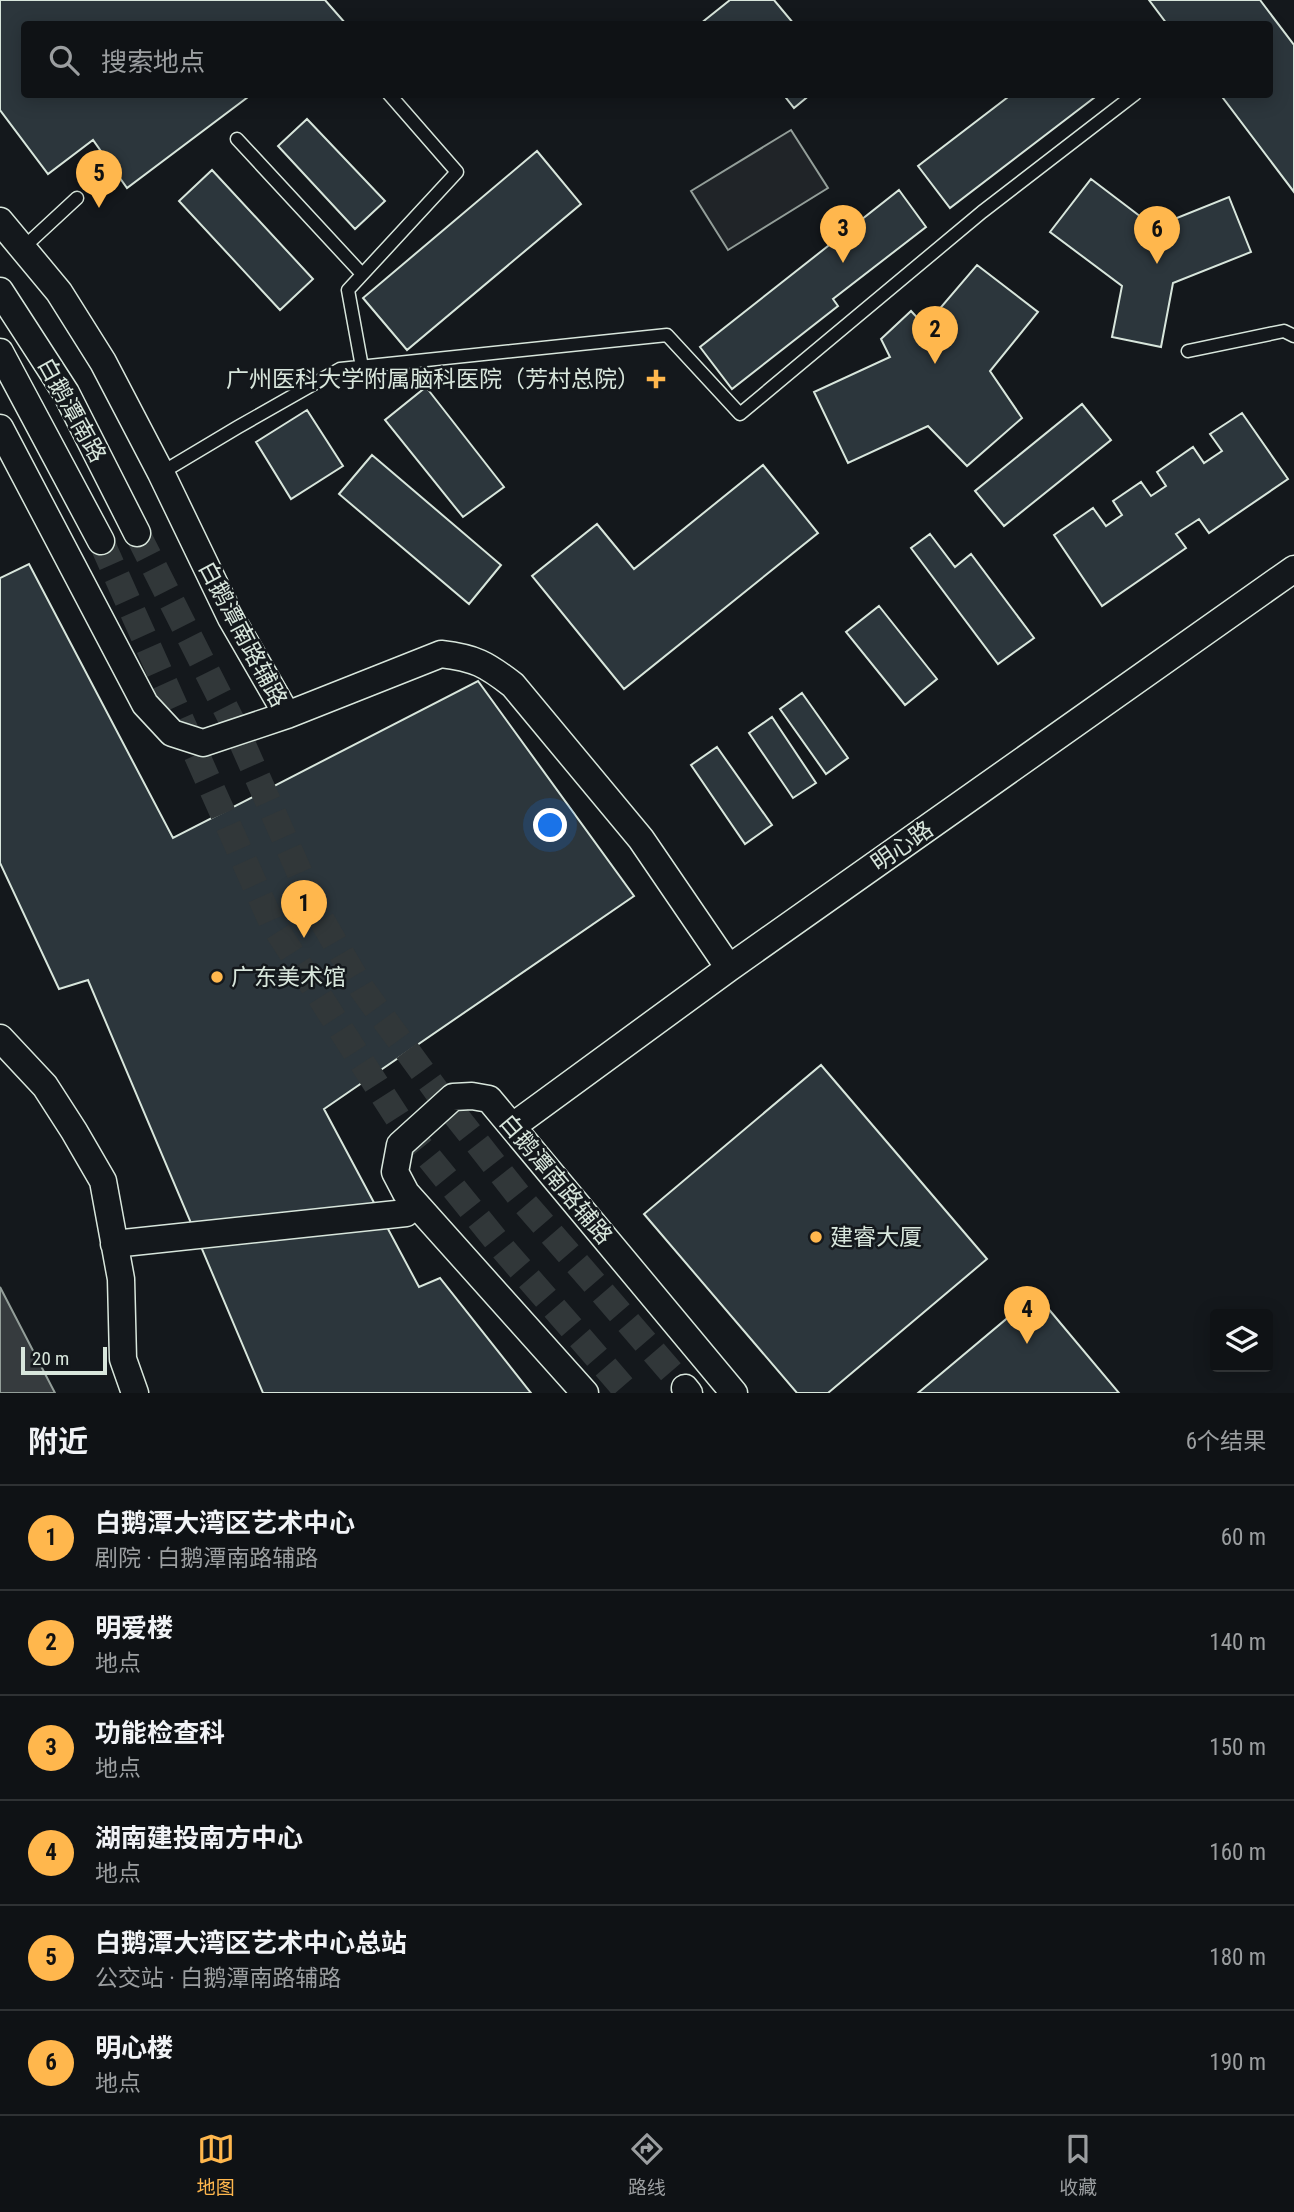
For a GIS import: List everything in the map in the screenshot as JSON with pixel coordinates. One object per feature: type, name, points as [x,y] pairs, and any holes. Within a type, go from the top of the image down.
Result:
[{"type":"street","name":"白鹅潭南路辅路","points":[[0,221],[59,292],[103,362],[161,473],[230,618],[286,715],[203,743],[172,733],[145,704],[0,428]]},
{"type":"street","name":"白鹅潭南路","points":[[0,291],[66,393],[136,533]]},
{"type":"street","name":"白鹅潭南路","points":[[0,352],[101,541]]},
{"type":"street","name":"明心路","points":[[513,1126],[729,968],[1294,569]]},
{"type":"street","points":[[286,715],[441,654],[465,657],[489,666],[513,685],[641,839],[729,968]]},
{"type":"street","points":[[0,1038],[45,1086],[103,1181],[121,1279],[123,1359],[135,1393]]},
{"type":"street","name":"白鹅潭南路辅路","points":[[585,1393],[406,1193],[395,1172],[400,1145],[453,1097],[489,1099],[734,1393]]},
{"type":"street","points":[[114,1244],[406,1213]]},
{"type":"lane","points":[[362,367],[348,290],[457,172],[392,98]]},
{"type":"lane","points":[[161,473],[340,369],[667,335],[740,414],[982,212],[1130,98]]},
{"type":"lane","points":[[237,139],[362,274]]},
{"type":"lane","points":[[23,248],[77,198]]},
{"type":"lane","points":[[1188,351],[1284,331],[1294,336]]},
{"type":"shaded area","points":[[791,130],[828,188],[728,250],[691,191]]},
{"type":"shaded area","points":[[0,1287],[55,1393],[0,1393]]},
{"type":"building","points":[[0,0],[325,0],[343,21],[21,21],[21,98],[247,98],[127,188],[93,140],[48,174],[0,110]]},
{"type":"building","points":[[730,0],[774,0],[792,21],[704,21]]},
{"type":"building","points":[[1149,0],[1260,0],[1294,45],[1294,192],[1223,98],[1273,98],[1273,21],[1165,21]]},
{"type":"building","points":[[786,98],[806,98],[794,108]]},
{"type":"building","points":[[1007,98],[1094,98],[950,208],[918,166]]},
{"type":"building","points":[[307,119],[385,201],[355,229],[278,146]]},
{"type":"building","points":[[537,151],[581,204],[407,350],[363,298]]},
{"type":"building","points":[[212,170],[313,279],[280,310],[179,201]]},
{"type":"building","points":[[1091,179],[1145,220],[1172,220],[1229,197],[1251,252],[1173,283],[1161,347],[1112,337],[1122,286],[1050,232]]},
{"type":"building","points":[[899,190],[926,227],[833,299],[838,306],[732,389],[700,347]]},
{"type":"building","points":[[977,265],[1038,312],[990,371],[1022,418],[967,466],[928,426],[848,463],[814,392],[890,357],[881,339],[911,311],[925,326]]},
{"type":"building","points":[[426,387],[504,487],[463,517],[385,420]]},
{"type":"building","points":[[1082,404],[1111,440],[1004,526],[975,491]]},
{"type":"building","points":[[307,410],[343,466],[291,499],[256,442]]},
{"type":"building","points":[[1242,413],[1288,479],[1209,533],[1199,519],[1176,534],[1186,548],[1102,606],[1054,535],[1093,508],[1106,526],[1122,515],[1113,501],[1141,482],[1151,496],[1166,486],[1157,472],[1193,447],[1204,463],[1222,451],[1210,434]]},
{"type":"building","points":[[372,455],[501,565],[469,604],[339,494]]},
{"type":"building","points":[[763,465],[818,533],[624,689],[532,576],[597,524],[634,569]]},
{"type":"building","points":[[930,534],[955,567],[971,554],[1034,638],[998,664],[911,548]]},
{"type":"building","points":[[29,564],[173,838],[478,681],[634,896],[324,1109],[419,1287],[440,1278],[531,1393],[263,1393],[88,980],[59,989],[0,863],[0,578]]},
{"type":"building","points":[[879,606],[937,679],[905,705],[846,632]]},
{"type":"building","points":[[802,693],[848,758],[826,774],[780,709]]},
{"type":"building","points":[[772,717],[816,783],[793,798],[749,733]]},
{"type":"building","points":[[717,747],[772,825],[745,844],[691,765]]},
{"type":"building","name":"建睿大厦","points":[[821,1065],[987,1259],[828,1393],[797,1393],[644,1214]]},
{"type":"building","points":[[1036,1294],[1119,1393],[918,1393]]},
{"type":"tunnel","points":[[137,533],[236,729],[317,912],[362,989],[438,1093],[523,1201],[685,1388]]},
{"type":"tunnel","points":[[101,541],[271,921],[401,1123],[504,1250],[628,1393]]},
{"type":"place","name":"白鹅潭大湾区艺术中心总站","points":[[99,208]]},
{"type":"place","name":"功能检查科","points":[[843,263]]},
{"type":"place","name":"明心楼","points":[[1157,264]]},
{"type":"place","name":"明爱楼","points":[[935,364]]},
{"type":"place","name":"广州医科大学附属脑科医院（芳村总院）","points":[[656,379]]},
{"type":"place","name":"白鹅潭大湾区艺术中心","points":[[304,938]]},
{"type":"place","name":"广东美术馆","points":[[217,977]]},
{"type":"place","name":"建睿大厦","points":[[816,1237]]},
{"type":"place","name":"湖南建投南方中心","points":[[1027,1344]]}]
